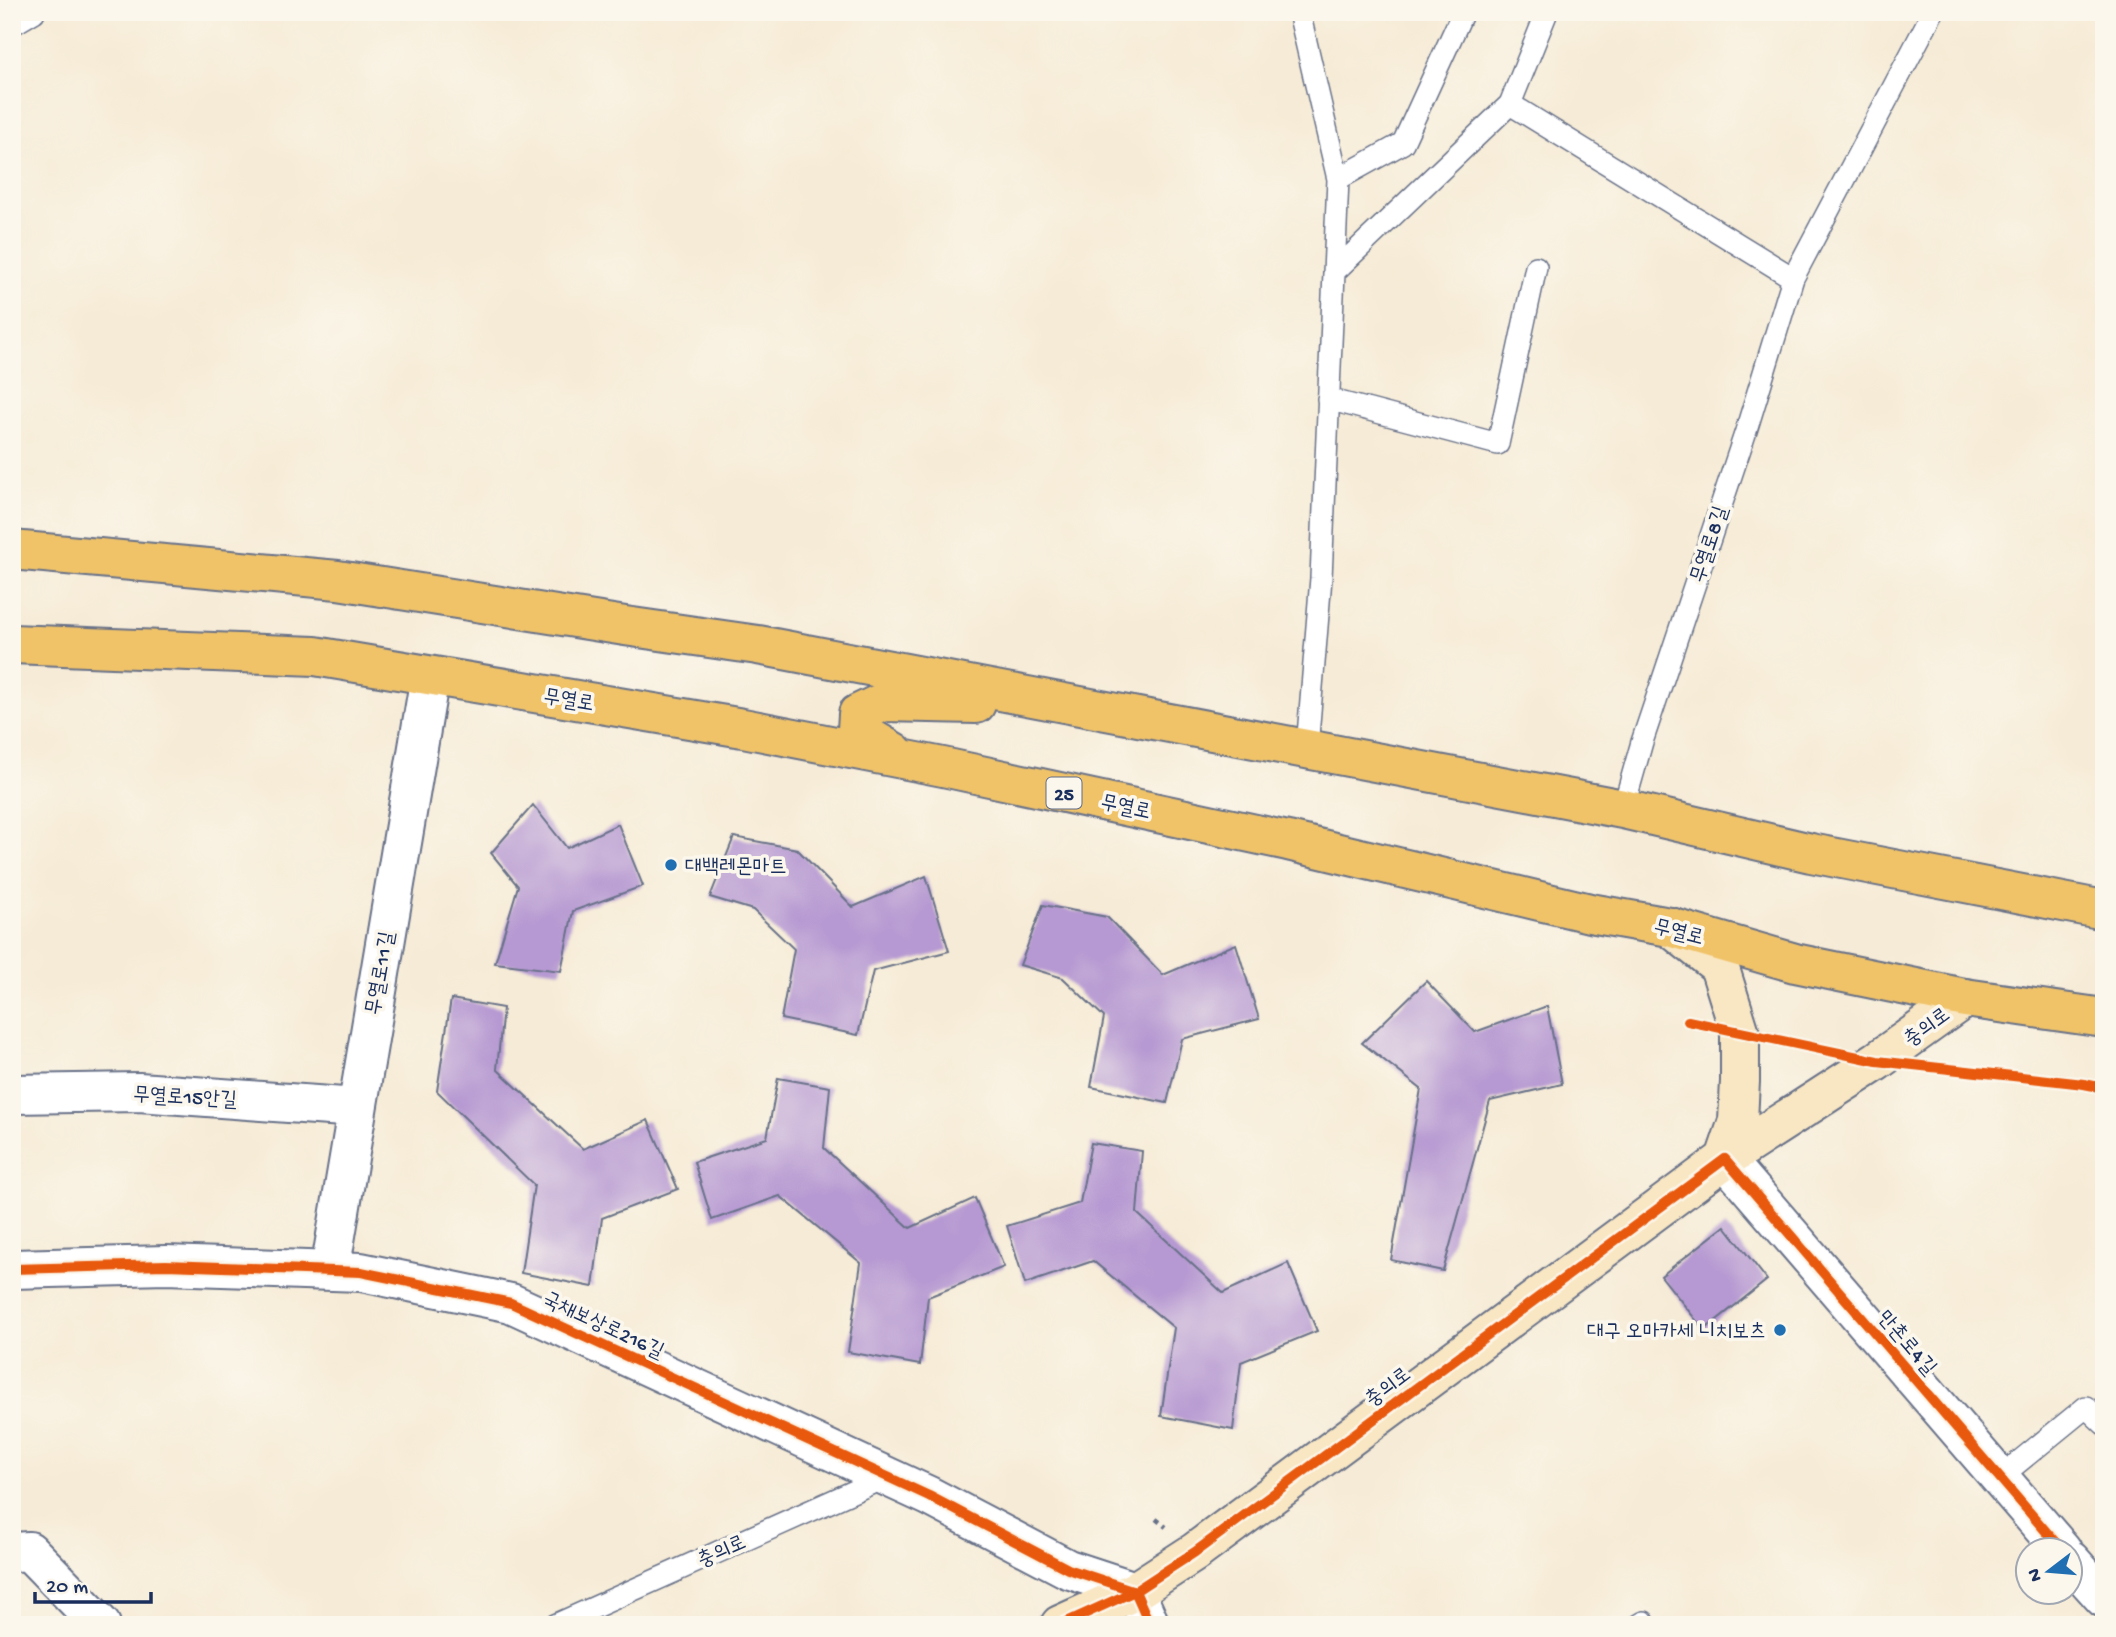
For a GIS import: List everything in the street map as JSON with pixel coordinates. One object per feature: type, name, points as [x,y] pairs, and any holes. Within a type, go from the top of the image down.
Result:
[{"type":"main road","points":[[12,550],[338,580],[758,645],[1623,809],[1811,853],[2104,910]]},
{"type":"main road","name":"무열로","points":[[12,644],[315,656],[743,728],[905,759],[1288,841],[1590,914],[1670,927],[1795,962],[1965,998],[2104,1018]]},
{"type":"main road","points":[[905,759],[856,730],[858,714],[883,702],[970,705],[1030,695]]},
{"type":"street","name":"무열로11길","points":[[330,1270],[430,676]]},
{"type":"street","points":[[1670,927],[1719,966],[1740,1033],[1738,1121],[1726,1159]]},
{"type":"street","name":"충의로","points":[[1060,1625],[1143,1608],[1206,1544],[1726,1159],[1877,1061],[1965,998]]},
{"type":"street","name":"무열로15안길","points":[[12,1094],[139,1092],[357,1108]]},
{"type":"street","name":"만촌로4길","points":[[1726,1159],[2050,1536]]},
{"type":"street","name":"국채보상로216길","points":[[12,1269],[166,1265],[361,1272],[511,1303],[888,1476],[1143,1608]]},
{"type":"street","points":[[12,1552],[29,1551],[101,1625]]},
{"type":"street","points":[[2084,1576],[2104,1598]]},
{"type":"lane","points":[[12,25],[34,12]]},
{"type":"lane","points":[[1298,12],[1338,179],[1321,578],[1307,748]]},
{"type":"lane","points":[[1338,179],[1403,143],[1463,12]]},
{"type":"lane","points":[[1334,272],[1510,104],[1547,12]]},
{"type":"lane","name":"무열로8길","points":[[1623,809],[1642,742],[1746,431],[1793,278],[1933,12]]},
{"type":"lane","points":[[1510,104],[1793,278]]},
{"type":"lane","points":[[1328,399],[1498,444],[1536,267]]},
{"type":"lane","points":[[1999,1478],[2086,1406],[2104,1424]]},
{"type":"lane","name":"충의로","points":[[555,1625],[888,1476]]},
{"type":"building","points":[[533,805],[567,848],[618,824],[643,886],[573,911],[561,971],[495,963],[518,886],[491,853]]},
{"type":"building","points":[[734,837],[797,849],[853,907],[926,876],[949,951],[873,971],[858,1035],[781,1019],[794,949],[753,910],[710,897]]},
{"type":"building","points":[[1043,905],[1107,917],[1163,975],[1236,944],[1259,1019],[1182,1039],[1167,1103],[1091,1087],[1104,1017],[1063,978],[1020,965]]},
{"type":"building","points":[[1426,981],[1475,1032],[1547,1006],[1562,1084],[1490,1101],[1443,1271],[1391,1260],[1421,1089],[1362,1043]]},
{"type":"building","points":[[451,999],[503,1008],[497,1069],[583,1149],[648,1120],[678,1189],[602,1218],[593,1287],[521,1273],[534,1185],[437,1091]]},
{"type":"building","points":[[778,1078],[830,1087],[824,1148],[910,1228],[975,1198],[1004,1267],[928,1297],[920,1365],[848,1352],[861,1263],[780,1196],[712,1220],[694,1162],[767,1138]]},
{"type":"building","points":[[1091,1143],[1142,1151],[1137,1213],[1223,1293],[1288,1263],[1317,1331],[1241,1362],[1233,1430],[1161,1416],[1174,1328],[1093,1261],[1025,1284],[1007,1226],[1080,1203]]},
{"type":"building","points":[[1725,1226],[1767,1280],[1704,1330],[1661,1276]]},
{"type":"cycle path","points":[[1688,1021],[1877,1061],[2104,1088]]},
{"type":"cycle path","points":[[1060,1625],[1135,1591],[1195,1552],[1725,1159],[2050,1536]]},
{"type":"cycle path","points":[[12,1269],[166,1265],[361,1272],[511,1303],[929,1496],[1068,1569],[1135,1591],[1150,1625]]},
{"type":"place","name":"대백레몬마트","points":[[671,865]]},
{"type":"place","name":"대구 오마카세 니치보츠","points":[[1780,1330]]}]
